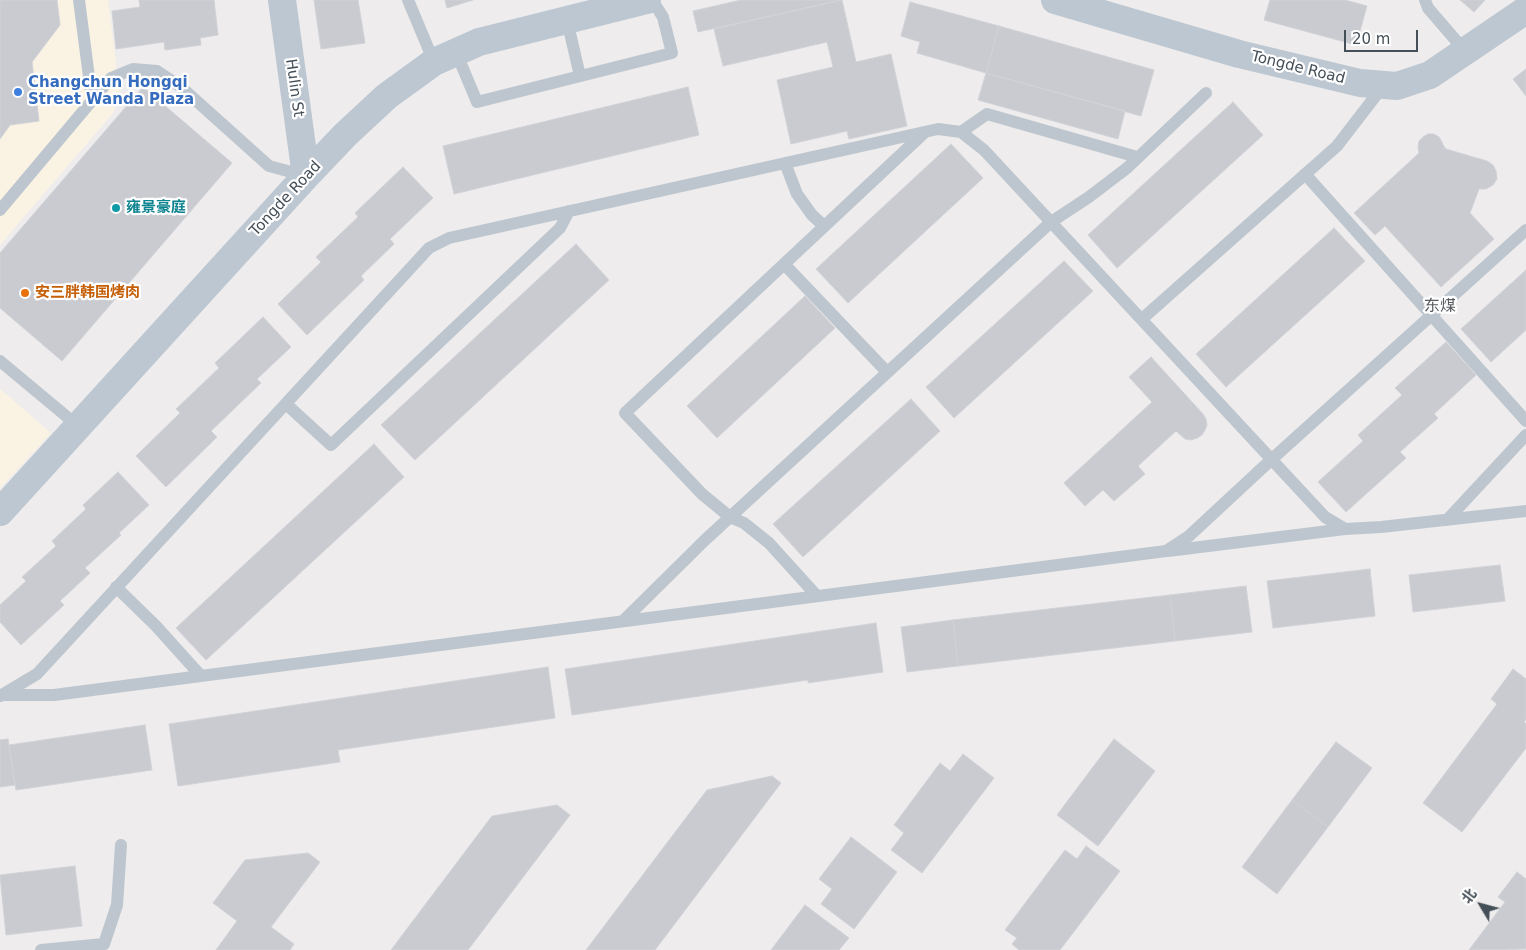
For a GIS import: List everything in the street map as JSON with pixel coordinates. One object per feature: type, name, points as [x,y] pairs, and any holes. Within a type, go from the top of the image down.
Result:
[{"type":"street","name":"Hulin St","points":[[282,0],[306,176]]},
{"type":"street","name":"Tongde Road","points":[[0,512],[306,176],[345,135],[387,96],[445,57],[479,42],[647,0]]},
{"type":"street","name":"Tongde Road","points":[[1055,0],[1239,54],[1360,83],[1397,86],[1430,74],[1526,10]]},
{"type":"lane","points":[[79,0],[92,100]]},
{"type":"lane","points":[[408,0],[477,102],[672,53],[663,17],[652,0]]},
{"type":"lane","points":[[1424,0],[1428,8],[1464,51]]},
{"type":"lane","points":[[567,20],[580,76]]},
{"type":"lane","points":[[0,210],[111,78],[133,69],[157,71],[180,87],[269,166],[306,176]]},
{"type":"lane","points":[[1142,319],[1337,146],[1384,85]]},
{"type":"lane","points":[[623,621],[730,517],[1051,222],[1089,197],[1138,158],[1206,93]]},
{"type":"lane","points":[[961,132],[986,114],[1138,158]]},
{"type":"lane","points":[[2,695],[37,674],[429,248],[449,238],[938,128],[961,132],[984,150],[1325,517],[1345,529]]},
{"type":"lane","points":[[816,596],[769,543],[744,523],[730,517],[702,494],[625,413],[926,131]]},
{"type":"lane","points":[[785,163],[797,194],[812,215],[824,226]]},
{"type":"lane","points":[[1305,174],[1526,421]]},
{"type":"lane","points":[[286,404],[331,445],[560,228],[569,211]]},
{"type":"lane","points":[[1166,551],[1189,536],[1526,230]]},
{"type":"lane","points":[[784,264],[887,372]]},
{"type":"lane","points":[[0,361],[78,426]]},
{"type":"lane","points":[[1447,520],[1526,435]]},
{"type":"lane","points":[[2,695],[54,695],[1166,551],[1345,529],[1381,527],[1526,511]]},
{"type":"lane","points":[[116,587],[156,626],[201,676]]},
{"type":"lane","points":[[41,950],[105,947],[117,905],[121,845]]},
{"type":"shaded area","points":[[0,0],[108,0],[120,95],[113,113],[0,245]]},
{"type":"shaded area","points":[[0,389],[51,433],[0,488]]},
{"type":"building","name":"Changchun Hongqi Street Wanda Plaza","points":[[0,0],[57,0],[60,25],[32,62],[39,121],[10,125],[0,139]]},
{"type":"building","points":[[139,0],[214,0],[218,35],[200,38],[201,45],[165,50],[164,42],[116,49],[112,11],[140,7]]},
{"type":"building","points":[[314,0],[358,0],[365,43],[321,49]]},
{"type":"building","points":[[445,0],[473,0],[447,8]]},
{"type":"building","points":[[741,0],[841,0],[698,32],[693,11]]},
{"type":"building","points":[[842,0],[856,62],[891,54],[907,126],[849,139],[847,131],[791,144],[777,80],[833,67],[827,42],[723,66],[714,29]]},
{"type":"building","points":[[1270,0],[1345,0],[1367,6],[1356,45],[1264,20]]},
{"type":"building","points":[[1460,0],[1485,0],[1474,12]]},
{"type":"building","points":[[910,2],[999,26],[986,73],[917,53],[920,42],[901,36]]},
{"type":"building","points":[[999,26],[1154,70],[1141,116],[986,73]]},
{"type":"building","points":[[1526,69],[1526,96],[1513,79]]},
{"type":"building","points":[[986,73],[1125,111],[1118,139],[978,100]]},
{"type":"building","name":"雍景豪庭","points":[[143,87],[232,163],[62,361],[0,308],[0,253]]},
{"type":"building","points":[[688,87],[699,135],[454,194],[443,146]]},
{"type":"building","points":[[1233,102],[1263,135],[1117,268],[1088,235]]},
{"type":"building","points":[[1428,134],[1434,134],[1439,137],[1446,149],[1487,161],[1493,165],[1497,179],[1493,185],[1486,189],[1479,189],[1470,213],[1494,239],[1441,287],[1385,226],[1375,235],[1354,213],[1419,153],[1419,141]]},
{"type":"building","points":[[951,144],[983,178],[848,303],[816,269]]},
{"type":"building","points":[[403,167],[433,198],[390,239],[394,244],[361,276],[364,280],[307,335],[278,304],[321,262],[316,257],[358,217],[355,213]]},
{"type":"building","points":[[1334,228],[1365,261],[1226,387],[1196,354]]},
{"type":"building","points":[[576,244],[609,280],[415,460],[381,425]]},
{"type":"building","points":[[1064,261],[1093,291],[954,418],[926,387]]},
{"type":"building","points":[[1526,270],[1526,330],[1491,362],[1461,329]]},
{"type":"building","points":[[805,296],[835,328],[717,438],[687,406]]},
{"type":"building","points":[[263,317],[291,347],[257,379],[261,383],[211,431],[217,437],[166,487],[136,456],[180,413],[176,409],[219,368],[215,363]]},
{"type":"building","points":[[1446,342],[1476,375],[1434,414],[1438,418],[1400,452],[1406,458],[1346,512],[1318,482],[1363,441],[1358,435],[1402,395],[1395,388]]},
{"type":"building","points":[[1151,357],[1203,414],[1207,425],[1205,430],[1202,435],[1191,440],[1185,439],[1176,431],[1138,466],[1145,474],[1114,501],[1103,490],[1085,506],[1064,483],[1152,402],[1129,377]]},
{"type":"building","points":[[911,399],[940,431],[803,557],[773,524]]},
{"type":"building","points":[[374,444],[404,477],[206,660],[176,628]]},
{"type":"building","points":[[118,472],[149,505],[119,533],[121,535],[85,568],[90,573],[60,601],[64,605],[21,645],[0,622],[0,605],[26,581],[22,577],[56,546],[52,541],[86,509],[83,505]]},
{"type":"building","points":[[1500,565],[1505,601],[1413,612],[1409,575]]},
{"type":"building","points":[[1370,569],[1375,616],[1273,628],[1267,581]]},
{"type":"building","points":[[1246,586],[1252,632],[1175,641],[1170,595]]},
{"type":"building","points":[[1170,595],[1175,641],[958,666],[953,620]]},
{"type":"building","points":[[953,620],[958,666],[907,672],[901,627]]},
{"type":"building","points":[[876,623],[883,672],[808,683],[808,680],[572,715],[565,669]]},
{"type":"building","points":[[548,667],[555,718],[338,750],[340,762],[178,786],[169,724]]},
{"type":"building","points":[[1513,669],[1526,679],[1526,719],[1524,722],[1526,724],[1526,748],[1462,832],[1423,803],[1497,704],[1491,699]]},
{"type":"building","points":[[145,725],[152,770],[16,790],[9,745]]},
{"type":"building","points":[[8,739],[15,785],[0,787],[0,740]]},
{"type":"building","points":[[1114,739],[1155,771],[1098,846],[1057,815]]},
{"type":"building","points":[[1336,742],[1372,768],[1328,827],[1292,800]]},
{"type":"building","points":[[963,754],[994,778],[922,873],[891,850],[904,833],[894,825],[940,763],[950,771]]},
{"type":"building","points":[[772,776],[781,783],[655,950],[586,950],[707,790]]},
{"type":"building","points":[[1292,800],[1328,827],[1277,894],[1242,867]]},
{"type":"building","points":[[557,805],[570,815],[468,950],[391,950],[492,816]]},
{"type":"building","points":[[851,837],[897,872],[854,929],[821,904],[832,889],[819,879]]},
{"type":"building","points":[[1086,846],[1120,871],[1060,950],[1019,950],[1012,944],[1017,938],[1005,930],[1065,850],[1077,859]]},
{"type":"building","points":[[308,853],[320,862],[271,927],[294,944],[290,950],[216,950],[237,921],[213,903],[245,860]]},
{"type":"building","points":[[75,866],[82,926],[6,935],[0,875]]},
{"type":"building","points":[[1517,872],[1526,879],[1526,949],[1469,950],[1505,902],[1498,897]]},
{"type":"building","points":[[805,905],[849,938],[839,950],[771,950]]},
{"type":"place","name":"Changchun Hongqi Street Wanda Plaza","points":[[18,92]]},
{"type":"place","name":"雍景豪庭","points":[[116,208]]},
{"type":"place","name":"安三胖韩国烤肉","points":[[25,293]]},
{"type":"district","name":"东煤","points":[[1440,307]]}]
